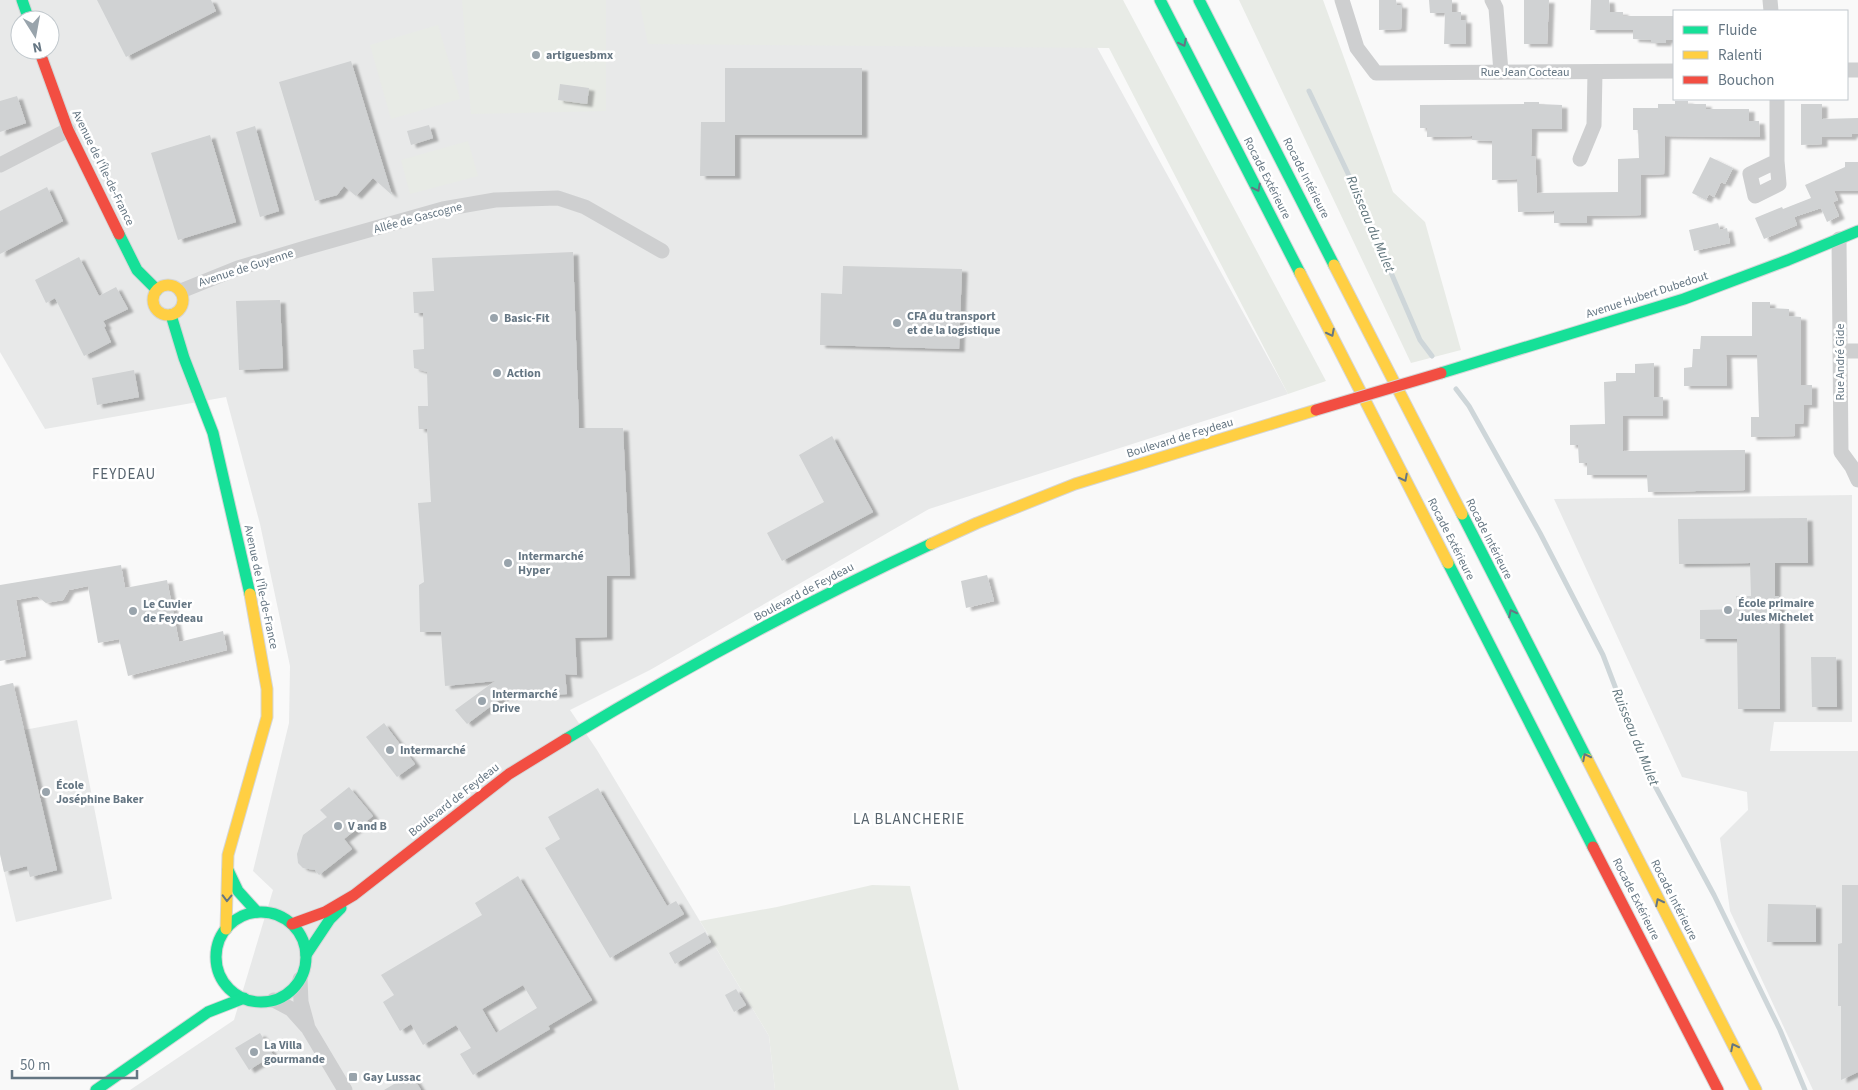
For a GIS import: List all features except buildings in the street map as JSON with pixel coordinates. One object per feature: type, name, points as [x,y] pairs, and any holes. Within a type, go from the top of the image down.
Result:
[{"type":"main road","name":"Rocade Extérieure","points":[[1160,0],[1718,1090]]},
{"type":"main road","name":"Rocade Intérieure","points":[[1199,0],[1756,1090]]},
{"type":"main road","points":[[1205,0],[1221,42]]},
{"type":"main road","name":"Avenue de l'Île-de-France","points":[[43,60],[68,130],[138,270],[157,290]]},
{"type":"main road","name":"Avenue Hubert Dubedout","points":[[1316,410],[1684,299],[1858,231]]},
{"type":"main road","points":[[169,285],[181,291],[184,296],[183,306],[176,314],[162,314],[155,308],[153,298],[160,287],[169,285]]},
{"type":"main road","name":"Avenue de l'Île-de-France","points":[[171,315],[184,358],[213,433],[255,616],[268,689],[267,717],[228,855],[226,928]]},
{"type":"main road","name":"Boulevard de Feydeau","points":[[306,955],[330,919],[354,895],[509,774],[614,710],[754,633],[865,575],[977,522],[1076,484],[1316,410]]},
{"type":"main road","points":[[227,868],[238,891],[257,912]]},
{"type":"main road","name":"Boulevard de Feydeau","points":[[292,924],[325,912],[354,895]]},
{"type":"main road","points":[[208,1012],[215,994],[218,972],[216,952],[226,928],[246,915],[257,912],[268,913],[281,917],[292,924],[302,938],[306,955],[304,972],[286,994],[274,1000],[261,1002],[244,998],[228,988],[218,972]]},
{"type":"main road","points":[[96,1090],[208,1012],[244,998]]},
{"type":"street","name":"Rue Jean Cocteau","points":[[1342,0],[1357,48],[1376,73],[1673,71]]},
{"type":"street","points":[[1492,0],[1496,8],[1501,72]]},
{"type":"street","points":[[1580,159],[1594,125],[1595,72]]},
{"type":"street","points":[[1776,161],[1777,100]]},
{"type":"street","points":[[0,165],[68,130]]},
{"type":"street","name":"Allée de Gascogne","points":[[312,246],[443,209],[495,200],[558,198],[585,207],[662,251]]},
{"type":"street","name":"Rue André Gide","points":[[1839,239],[1841,452],[1852,467],[1858,480]]},
{"type":"street","name":"Avenue de Guyenne","points":[[181,291],[238,268],[312,246]]},
{"type":"street","points":[[1840,350],[1858,350]]},
{"type":"street","points":[[300,979],[301,1002],[308,1028]]},
{"type":"street","points":[[274,1000],[291,1009],[308,1028],[345,1090]]},
{"type":"shaded area","points":[[0,0],[1071,0],[1288,394],[929,509],[650,670],[570,710],[597,750],[769,1036],[775,1090],[130,1090],[234,1020],[273,890],[253,871],[289,723],[290,666],[260,524],[226,397],[45,429],[0,352]]},
{"type":"shaded area","name":"artiguesbmx","points":[[462,0],[606,0],[606,111],[471,114]]},
{"type":"shaded area","points":[[639,0],[1123,0],[1326,381],[1288,394],[1109,48],[648,44]]},
{"type":"shaded area","points":[[1239,0],[1323,0],[1393,192],[1425,222],[1461,350],[1411,363]]},
{"type":"shaded area","points":[[438,25],[460,99],[391,119],[370,45]]},
{"type":"shaded area","points":[[468,141],[478,176],[410,194],[401,160]]},
{"type":"shaded area","name":"École primaire Jules Michelet","points":[[1852,495],[1852,722],[1774,722],[1770,751],[1858,751],[1858,1090],[1813,1090],[1730,911],[1720,838],[1748,810],[1747,792],[1682,777],[1554,499]]},
{"type":"shaded area","name":"École Joséphine Baker","points":[[13,683],[24,730],[77,720],[112,899],[16,922],[0,854],[0,686]]},
{"type":"shaded area","points":[[872,885],[910,886],[959,1090],[775,1090],[769,1036],[700,921],[777,907]]},
{"type":"waterway","name":"Ruisseau du Mulet","points":[[1309,91],[1352,182],[1420,340],[1432,356]]},
{"type":"waterway","name":"Ruisseau du Mulet","points":[[1456,389],[1469,406],[1540,533],[1603,655],[1648,773],[1714,895],[1780,1030],[1805,1090]]},
{"type":"traffic: fast","points":[[22,0],[26,10]]},
{"type":"traffic: fast","points":[[1160,0],[1300,273]]},
{"type":"traffic: fast","points":[[1199,0],[1334,265]]},
{"type":"traffic: fast","points":[[1441,373],[1684,299],[1788,260],[1858,231]]},
{"type":"traffic: fast","points":[[119,234],[137,270],[157,290]]},
{"type":"traffic: fast","points":[[171,315],[184,358],[213,433],[250,594]]},
{"type":"traffic: fast","points":[[1462,514],[1587,759]]},
{"type":"traffic: fast","points":[[566,739],[746,637],[838,589],[931,544]]},
{"type":"traffic: fast","points":[[1448,563],[1593,847]]},
{"type":"traffic: fast","points":[[228,870],[238,891],[257,912]]},
{"type":"traffic: fast","points":[[306,955],[330,919],[341,908]]},
{"type":"traffic: fast","points":[[261,912],[278,916],[293,925],[302,940],[306,957],[302,974],[293,989],[278,998],[261,1002],[244,998],[229,989],[220,974],[216,957],[220,940],[229,925],[244,916],[261,912]]},
{"type":"traffic: fast","points":[[96,1090],[208,1012],[244,998]]},
{"type":"traffic: slow","points":[[1334,265],[1462,514]]},
{"type":"traffic: slow","points":[[1300,273],[1448,563]]},
{"type":"traffic: slow","points":[[168,285],[179,289],[183,300],[179,311],[168,315],[157,311],[153,300],[157,289],[168,285]]},
{"type":"traffic: slow","points":[[931,544],[977,523],[1075,484],[1316,410]]},
{"type":"traffic: slow","points":[[226,929],[228,855],[267,717],[267,689],[250,594]]},
{"type":"traffic: slow","points":[[1587,759],[1756,1090]]},
{"type":"traffic: jam","points":[[43,60],[68,130],[119,234]]},
{"type":"traffic: jam","points":[[1316,410],[1441,373]]},
{"type":"traffic: jam","points":[[292,924],[325,912],[354,895],[509,774],[566,739]]},
{"type":"traffic: jam","points":[[1593,847],[1718,1090]]},
{"type":"place","name":"artiguesbmx","points":[[536,55]]},
{"type":"place","name":"Basic-Fit","points":[[494,318]]},
{"type":"place","name":"CFA du transport et de la logistique","points":[[897,323]]},
{"type":"place","name":"Action","points":[[497,373]]},
{"type":"place","name":"Intermarché Hyper","points":[[508,563]]},
{"type":"place","name":"École primaire Jules Michelet","points":[[1728,610]]},
{"type":"place","name":"Le Cuvier de Feydeau","points":[[133,611]]},
{"type":"place","name":"Intermarché Drive","points":[[482,701]]},
{"type":"place","name":"Intermarché","points":[[390,750]]},
{"type":"place","name":"École Joséphine Baker","points":[[46,792]]},
{"type":"place","name":"V and B","points":[[338,826]]},
{"type":"place","name":"La Villa gourmande","points":[[254,1052]]},
{"type":"place","name":"Gay Lussac","points":[[353,1077]]},
{"type":"district","name":"FEYDEAU","points":[[124,474]]},
{"type":"district","name":"LA BLANCHERIE","points":[[909,819]]}]
